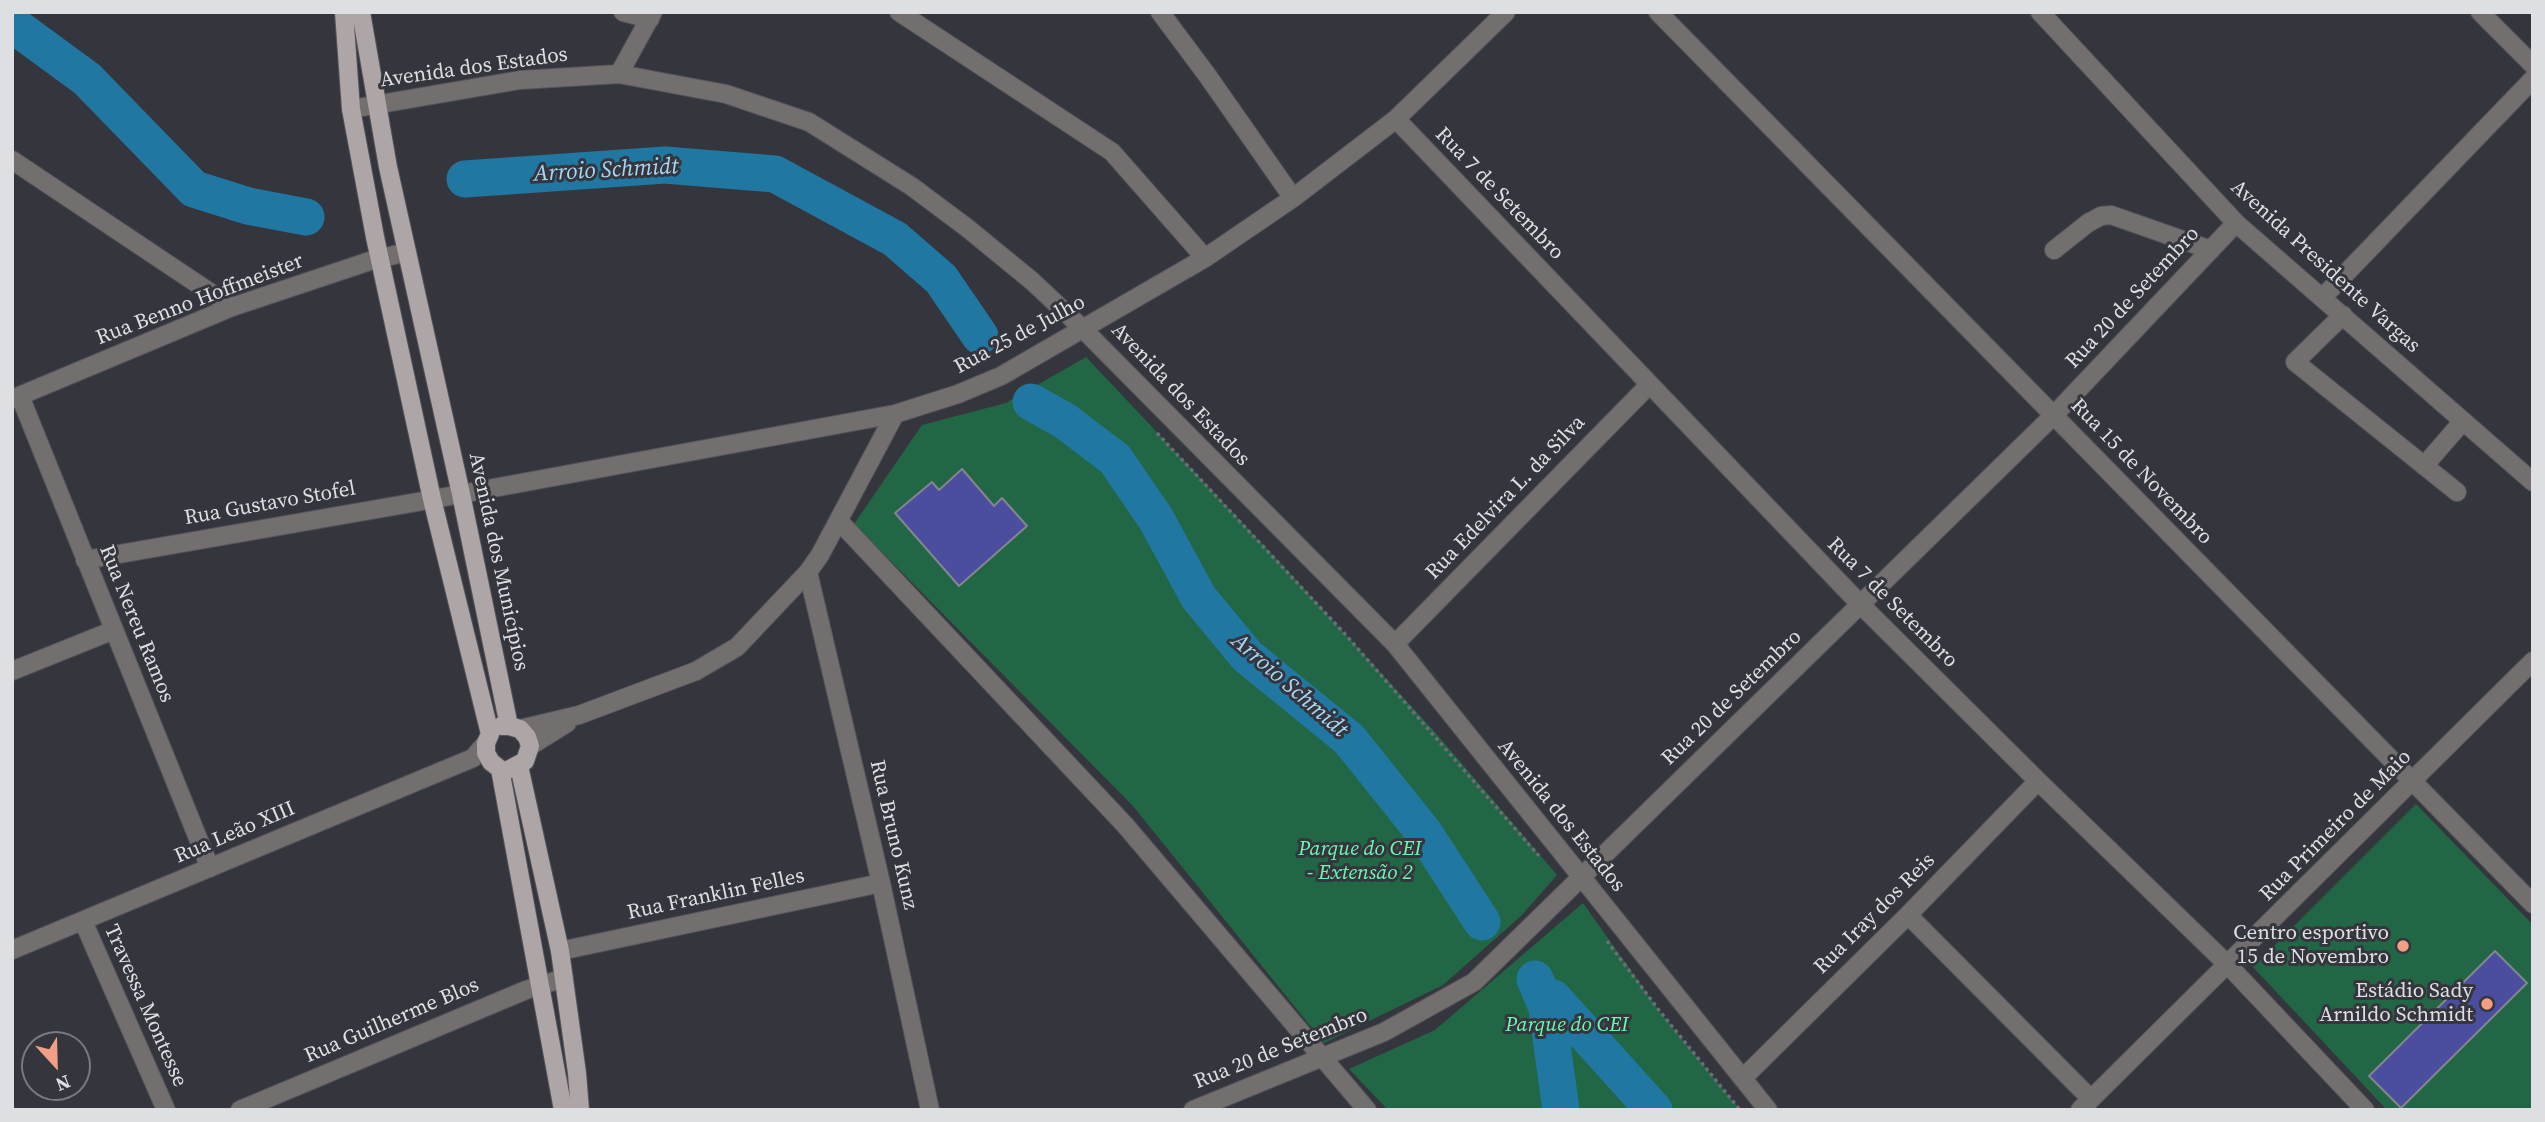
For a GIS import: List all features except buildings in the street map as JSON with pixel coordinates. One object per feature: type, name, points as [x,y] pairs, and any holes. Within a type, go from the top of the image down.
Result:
[{"type":"main road","points":[[344,12],[351,109],[380,258],[488,739],[486,753],[540,984],[562,1110]]},
{"type":"main road","name":"Avenida dos Municípios","points":[[361,12],[376,104],[461,494],[515,727],[527,737],[530,746]]},
{"type":"main road","points":[[488,739],[502,726],[515,727]]},
{"type":"main road","points":[[488,763],[513,769],[529,754],[530,746]]},
{"type":"main road","points":[[519,766],[564,978],[580,1110]]},
{"type":"street","points":[[619,74],[651,15],[623,12]]},
{"type":"street","points":[[899,12],[1112,152],[1205,258]]},
{"type":"street","points":[[1160,12],[1293,198]]},
{"type":"street","name":"Rua 25 de Julho","points":[[461,494],[895,414],[958,394],[1001,376],[1205,258],[1293,198],[1396,119],[1506,12]]},
{"type":"street","name":"Rua 15 de Novembro","points":[[1658,12],[2533,904]]},
{"type":"street","name":"Avenida Presidente Vargas","points":[[2040,12],[2236,223],[2533,482]]},
{"type":"street","points":[[2480,12],[2533,65]]},
{"type":"street","name":"Avenida dos Estados","points":[[351,109],[520,80],[619,74],[726,94],[809,122],[911,186],[1032,281],[1082,328],[1395,644],[1768,1110]]},
{"type":"street","points":[[2323,297],[2533,79]]},
{"type":"street","name":"Rua 7 de Setembro","points":[[1396,119],[1860,604],[2228,965],[2365,1110]]},
{"type":"street","points":[[12,160],[232,307]]},
{"type":"street","points":[[2054,250],[2088,223],[2101,216],[2111,215],[2211,250]]},
{"type":"street","name":"Rua 20 de Setembro","points":[[1193,1110],[1384,1032],[1474,982],[2054,415],[2236,223]]},
{"type":"street","name":"Rua Benno Hoffmeister","points":[[16,398],[232,307],[380,258],[407,252]]},
{"type":"street","points":[[2343,315],[2295,362],[2457,492]]},
{"type":"street","name":"Rua Edelvira L. da Silva","points":[[1395,644],[1649,384]]},
{"type":"street","name":"Rua Nereu Ramos","points":[[16,398],[114,629],[210,868]]},
{"type":"street","points":[[515,727],[579,715],[696,671],[737,647],[808,572],[895,414]]},
{"type":"street","points":[[2424,466],[2463,421]]},
{"type":"street","name":"Rua Gustavo Stofel","points":[[85,559],[461,494]]},
{"type":"street","points":[[838,521],[1125,825],[1367,1110]]},
{"type":"street","name":"Rua Bruno Kunz","points":[[808,572],[881,883],[930,1110]]},
{"type":"street","points":[[12,671],[114,629]]},
{"type":"street","name":"Rua Primeiro de Maio","points":[[2086,1104],[2533,661]]},
{"type":"street","points":[[530,746],[579,715]]},
{"type":"street","name":"Rua Leão XIII","points":[[12,950],[210,868],[488,763]]},
{"type":"street","name":"Rua Iray dos Reis","points":[[1742,1078],[1908,915],[2038,781]]},
{"type":"street","name":"Rua Franklin Felles","points":[[559,951],[881,883]]},
{"type":"street","points":[[1908,915],[2086,1104]]},
{"type":"street","name":"Travessa Montesse","points":[[83,921],[166,1110]]},
{"type":"street","name":"Rua Guilherme Blos","points":[[240,1110],[540,984],[564,978]]},
{"type":"path","points":[[1151,426],[1345,634],[1542,860]]},
{"type":"path","points":[[1601,934],[1740,1110]]},
{"type":"green space","name":"Parque do CEI - Extensão 2","points":[[1086,357],[1433,730],[1557,875],[1521,916],[1443,985],[1324,1043],[1133,806],[854,524],[922,425],[1006,403]]},
{"type":"green space","name":"Centro esportivo 15 de Novembro","points":[[2416,804],[2533,925],[2533,1110],[2387,1110],[2253,967]]},
{"type":"green space","name":"Parque do CEI","points":[[1583,903],[1658,1009],[1740,1110],[1388,1110],[1349,1069],[1435,1030]]},
{"type":"waterway","name":"Arroio Schmidt","points":[[12,24],[87,79],[194,189],[248,206],[306,217]]},
{"type":"waterway","name":"Arroio Schmidt","points":[[465,179],[665,165],[775,174],[895,239],[941,279],[980,336]]},
{"type":"waterway","name":"Arroio Schmidt","points":[[1031,402],[1065,421],[1115,459],[1156,519],[1199,598],[1247,656],[1349,739],[1425,834],[1482,922]]},
{"type":"waterway","points":[[1535,979],[1547,1008],[1561,1110]]},
{"type":"waterway","name":"Arroio Schmidt","points":[[1553,998],[1654,1110]]},
{"type":"place","name":"Centro esportivo 15 de Novembro","points":[[2403,946]]},
{"type":"place","name":"Estádio Sady Arnildo Schmidt","points":[[2487,1004]]}]
